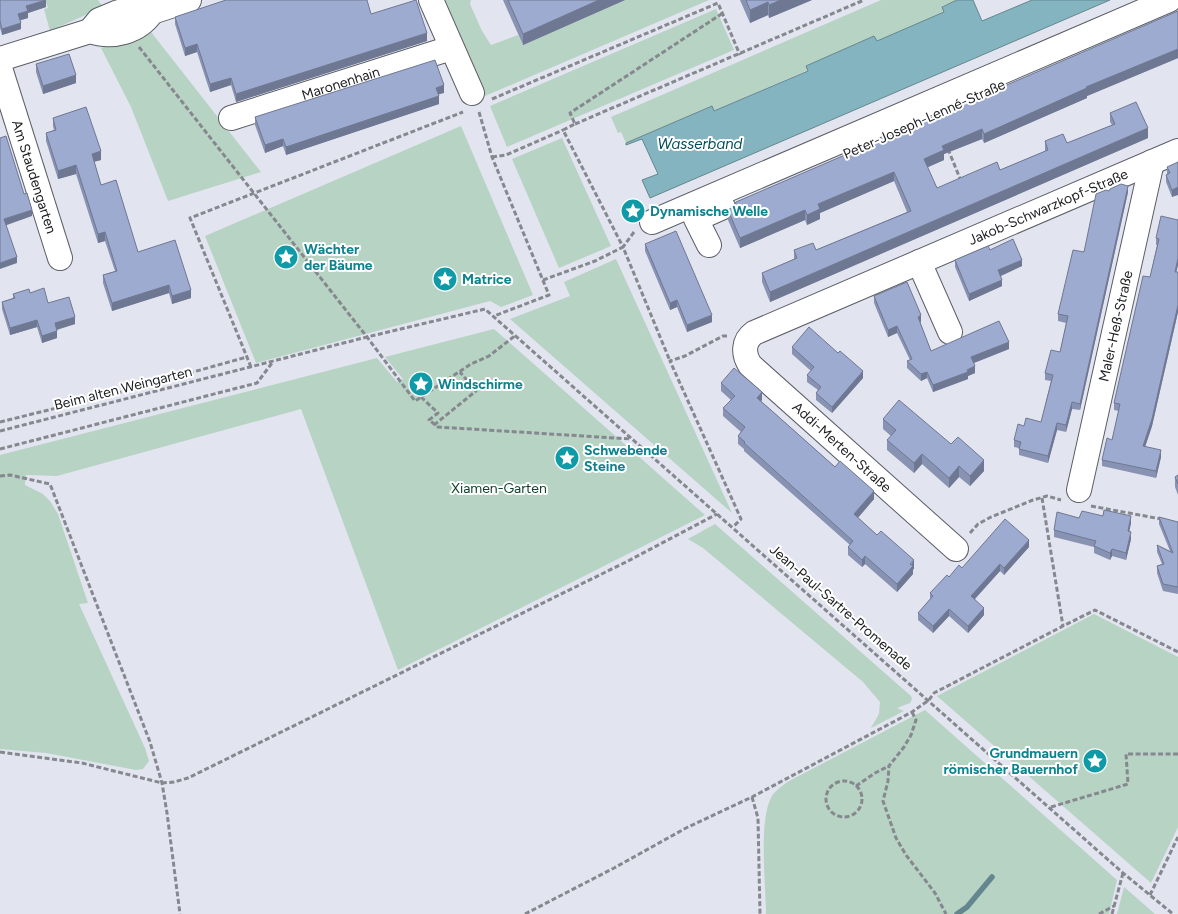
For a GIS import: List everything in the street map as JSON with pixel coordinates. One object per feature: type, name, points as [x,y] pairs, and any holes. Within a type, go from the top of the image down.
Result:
[{"type":"street","points":[[0,59],[90,31],[107,35],[122,33],[141,25],[152,12],[188,0]]},
{"type":"street","points":[[431,0],[450,48],[476,103]]},
{"type":"street","points":[[652,222],[1169,0]]},
{"type":"street","name":"Peter-Joseph-Lenné-Straße","points":[[709,245],[696,219],[1178,9]]},
{"type":"street","name":"Maronenhain","points":[[231,118],[450,48]]},
{"type":"street","name":"Am Staudengarten","points":[[0,68],[60,258]]},
{"type":"street","name":"Jakob-Schwarzkopf-Straße","points":[[748,338],[754,333],[1178,150]]},
{"type":"street","name":"Maler-Heß-Straße","points":[[1082,498],[1152,162]]},
{"type":"street","points":[[919,262],[950,332]]},
{"type":"street","name":"Addi-Merten-Straße","points":[[748,338],[744,348],[746,359],[750,365],[956,549]]},
{"type":"path","points":[[492,157],[506,154],[740,55],[864,0]]},
{"type":"path","points":[[251,367],[190,218],[476,103],[717,1],[740,55]]},
{"type":"path","points":[[576,124],[570,113],[723,13]]},
{"type":"path","points":[[134,40],[255,193],[415,401],[471,364],[489,356],[516,335]]},
{"type":"path","points":[[476,103],[492,157],[549,294],[494,316]]},
{"type":"path","points":[[934,114],[963,185]]},
{"type":"path","points":[[562,130],[623,247],[670,362],[740,519],[733,527]]},
{"type":"path","points":[[543,280],[589,263],[623,247],[635,231],[652,222]]},
{"type":"path","name":"Beim alten Weingarten","points":[[0,431],[367,337],[485,309],[494,316]]},
{"type":"path","name":"Jean-Paul-Sartre-Promenade","points":[[494,316],[1123,873],[1172,914]]},
{"type":"path","points":[[670,362],[723,336],[748,338]]},
{"type":"path","points":[[0,422],[121,392],[247,357]]},
{"type":"path","points":[[0,449],[257,383],[273,362]]},
{"type":"path","points":[[434,425],[476,391],[460,372]]},
{"type":"path","points":[[421,397],[438,413],[429,420],[438,428],[633,439]]},
{"type":"path","points":[[0,476],[10,475],[50,484],[150,742],[162,783],[180,914]]},
{"type":"path","points":[[956,549],[978,524],[1019,505],[1042,498],[1063,626]]},
{"type":"path","points":[[1082,498],[1113,509],[1164,520]]},
{"type":"path","points":[[0,752],[82,763],[162,783],[188,778],[628,561],[717,514]]},
{"type":"path","points":[[525,914],[686,828],[752,797],[912,712],[929,700],[934,693],[1095,610],[1178,652]]},
{"type":"path","points":[[856,786],[889,766],[904,747],[916,720],[912,712]]},
{"type":"path","points":[[1050,807],[1128,784],[1126,754],[1178,754]]},
{"type":"path","points":[[889,766],[884,802],[893,832],[906,855],[935,893],[946,914]]},
{"type":"path","points":[[841,781],[852,783],[856,786],[862,797],[859,809],[855,813],[844,817],[832,812],[827,803],[828,791],[831,787],[841,781]]},
{"type":"path","points":[[752,797],[758,818],[760,914]]},
{"type":"path","points":[[1150,895],[1178,837]]},
{"type":"path","points":[[1112,914],[1123,873]]},
{"type":"path","points":[[1099,914],[1114,906]]},
{"type":"green space","points":[[45,0],[98,0],[103,7],[50,31],[44,9],[48,8]]},
{"type":"green space","points":[[443,0],[471,0],[470,4],[482,31],[491,45],[518,35],[523,45],[625,0],[709,0],[485,96]]},
{"type":"green space","points":[[881,0],[957,0],[942,6],[944,12],[877,41],[874,36],[806,66],[808,70],[714,111],[711,106],[626,143],[621,132],[618,133],[611,117]]},
{"type":"green space","points":[[716,9],[734,50],[507,147],[490,106]]},
{"type":"green space","points":[[151,32],[261,172],[168,201],[131,107],[101,48]]},
{"type":"green space","points":[[461,126],[533,295],[501,307],[490,301],[256,363],[205,236]]},
{"type":"green space","points":[[562,138],[611,246],[559,268],[512,159]]},
{"type":"green space","points":[[616,259],[732,513],[510,319],[570,296],[564,282]]},
{"type":"green space","name":"Xiamen-Garten","points":[[494,329],[705,515],[398,670],[301,409],[57,476],[26,475],[25,485],[43,494],[58,514],[88,603],[79,604],[145,748],[149,761],[143,769],[136,770],[46,753],[0,749],[0,455],[377,358],[397,382],[403,379],[385,357]]},
{"type":"green space","points":[[715,524],[911,696],[910,703],[897,708],[904,711],[871,728],[879,714],[880,702],[863,682],[703,548],[688,539]]},
{"type":"green space","name":"Grundmauern römischer Bauernhof","points":[[1094,614],[1178,657],[1178,827],[1151,883],[937,696]]},
{"type":"green space","points":[[925,710],[1117,880],[1109,914],[766,914],[764,836],[765,820],[772,796],[789,781]]},
{"type":"green space","points":[[1124,887],[1155,914],[1117,914]]},
{"type":"water","name":"Wasserband","points":[[957,0],[973,0],[982,21],[1032,0],[1110,0],[650,198],[642,180],[658,174],[642,139],[626,145],[626,143],[712,106],[714,111],[808,71],[806,66],[874,36],[877,41],[944,12],[942,7]]},
{"type":"building","points":[[0,0],[46,0],[26,6],[28,11],[18,14],[21,23],[2,29]]},
{"type":"building","points":[[226,0],[367,0],[371,14],[416,0],[427,33],[236,94],[231,78],[210,84],[197,44],[185,48],[175,17]]},
{"type":"building","points":[[508,0],[599,0],[523,34]]},
{"type":"building","points":[[746,0],[781,0],[769,5],[768,2],[750,10]]},
{"type":"building","points":[[1178,11],[1178,49],[1086,87],[984,134],[982,129],[942,146],[944,150],[924,159],[937,188],[997,162],[1000,170],[1048,150],[1045,141],[1063,134],[1067,143],[1115,124],[1110,113],[1136,102],[1148,128],[770,292],[762,273],[797,258],[794,250],[813,243],[816,250],[911,211],[894,172],[818,204],[820,209],[807,215],[805,210],[740,238],[728,210],[736,202]]},
{"type":"building","points":[[69,54],[76,75],[43,86],[36,64]]},
{"type":"building","points":[[435,60],[444,85],[436,88],[439,96],[286,147],[283,139],[265,145],[255,117]]},
{"type":"building","points":[[86,107],[101,151],[92,154],[101,185],[116,180],[138,252],[175,240],[191,290],[172,296],[169,285],[112,303],[103,275],[117,271],[105,232],[98,234],[76,165],[58,171],[46,133],[56,130],[53,118]]},
{"type":"building","points":[[6,136],[24,194],[27,193],[32,210],[4,219],[17,257],[0,263],[0,138]]},
{"type":"building","points":[[1178,162],[1178,187],[1172,190],[1166,175],[1170,173],[1167,167]]},
{"type":"building","points":[[1121,184],[1128,186],[1080,404],[1072,402],[1066,425],[1057,423],[1048,456],[1019,449],[1021,442],[1014,440],[1018,424],[1024,426],[1026,418],[1041,422],[1053,375],[1045,373],[1051,350],[1060,352],[1068,316],[1058,314],[1073,250],[1084,252],[1096,194],[1106,190],[1109,191]]},
{"type":"building","points":[[1161,216],[1178,220],[1178,258],[1175,272],[1178,272],[1178,305],[1152,419],[1143,446],[1161,450],[1156,471],[1102,460],[1107,438],[1112,440],[1120,404],[1114,403],[1143,276],[1150,277],[1159,239],[1156,238]]},
{"type":"building","points":[[676,231],[712,315],[687,325],[677,300],[670,303],[645,244]]},
{"type":"building","points":[[1013,239],[1022,260],[998,270],[1002,280],[969,294],[955,260],[988,246],[990,250]]},
{"type":"building","points":[[907,282],[921,315],[918,317],[931,351],[999,321],[1009,342],[971,357],[975,366],[967,370],[968,372],[933,385],[927,372],[921,374],[907,361],[912,359],[897,326],[888,330],[874,296]]},
{"type":"building","points":[[44,288],[48,303],[69,297],[75,317],[55,323],[57,331],[42,336],[37,320],[10,328],[2,302],[15,298],[13,294],[29,289],[30,293]]},
{"type":"building","points":[[809,327],[838,353],[840,351],[863,371],[832,407],[816,393],[821,387],[807,375],[814,367],[792,347]]},
{"type":"building","points":[[734,368],[762,392],[757,398],[835,467],[840,461],[874,491],[854,514],[877,535],[881,531],[914,560],[910,564],[913,566],[897,584],[865,556],[862,560],[848,547],[853,541],[738,436],[745,427],[723,408],[735,396],[721,383]]},
{"type":"building","points":[[899,400],[951,444],[958,437],[984,460],[970,476],[959,466],[949,478],[922,454],[914,463],[887,440],[896,430],[883,419]]},
{"type":"building","points":[[1104,510],[1131,516],[1128,531],[1131,532],[1126,553],[1112,549],[1110,553],[1094,546],[1096,541],[1054,530],[1057,512],[1079,518],[1082,511],[1103,516]]},
{"type":"building","points":[[1159,517],[1178,522],[1178,587],[1163,584],[1157,566],[1164,564],[1157,545],[1173,553]]},
{"type":"building","points":[[1005,519],[1029,540],[1004,568],[1000,564],[971,596],[984,608],[968,626],[949,609],[933,626],[918,613],[933,596],[930,593],[947,575],[949,577],[959,565],[962,568]]},
{"type":"waterway","points":[[957,914],[967,907],[992,877]]},
{"type":"place","name":"Dynamische Welle","points":[[633,211]]},
{"type":"place","name":"Wächter der Bäume","points":[[286,257]]},
{"type":"place","name":"Matrice","points":[[445,279]]},
{"type":"place","name":"Windschirme","points":[[421,384]]},
{"type":"place","name":"Schwebende Steine","points":[[567,458]]},
{"type":"place","name":"Grundmauern römischer Bauernhof","points":[[1095,761]]}]
